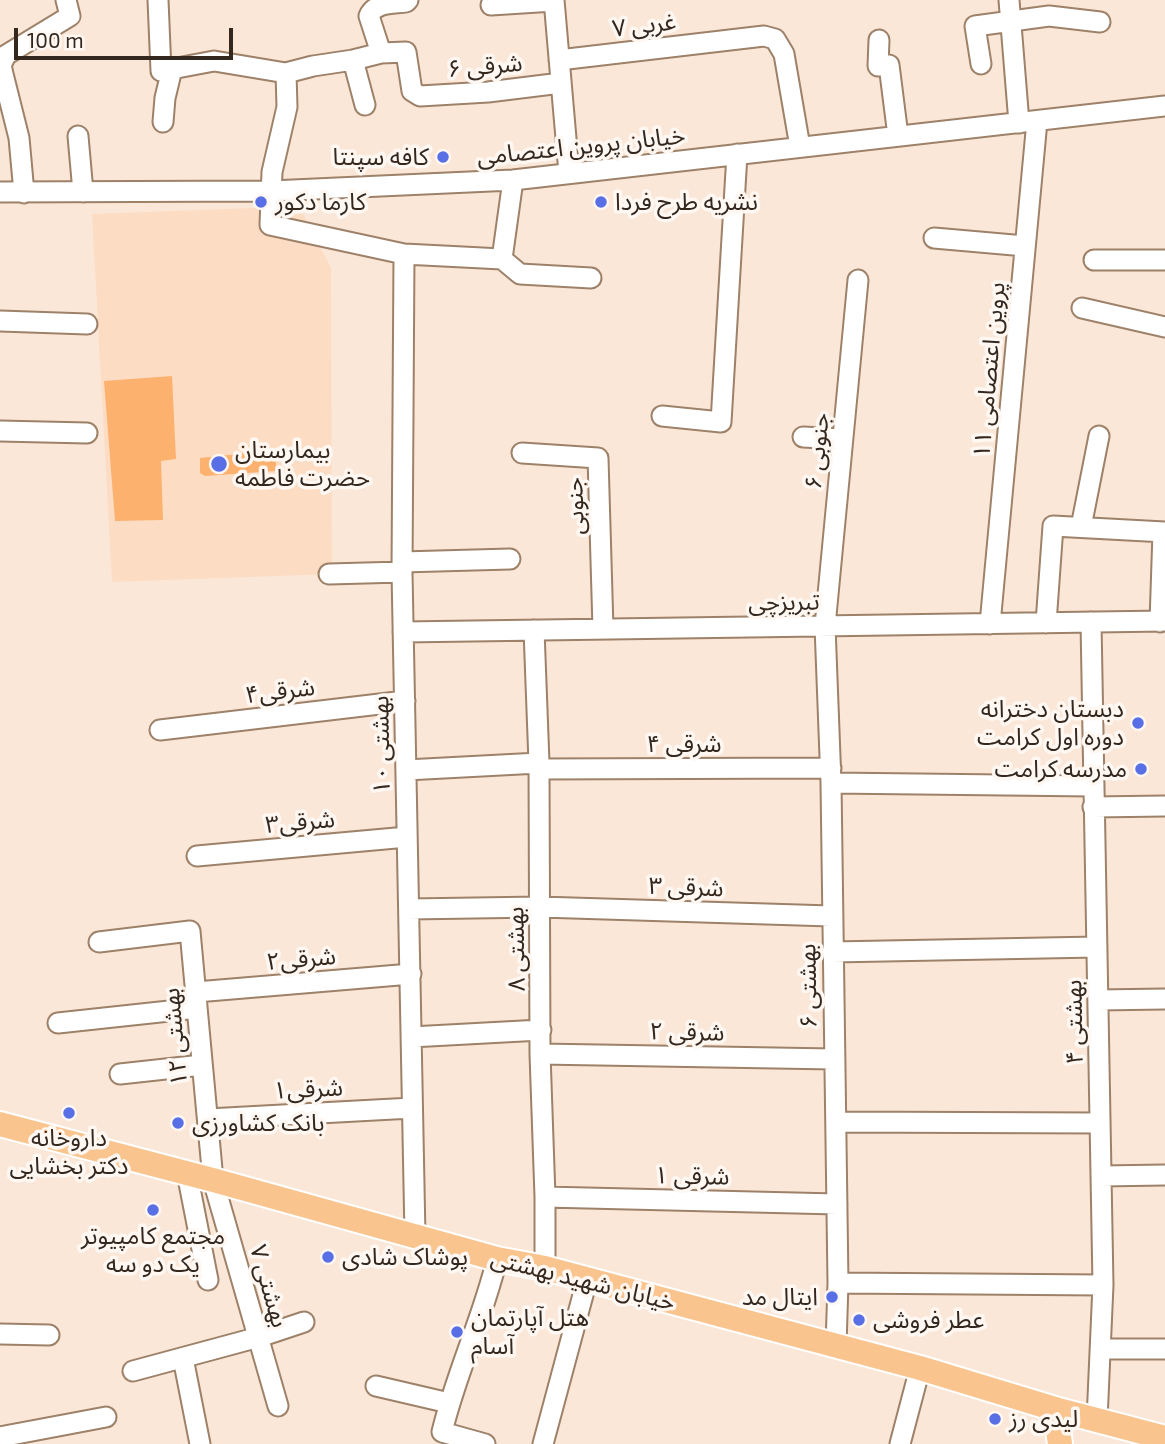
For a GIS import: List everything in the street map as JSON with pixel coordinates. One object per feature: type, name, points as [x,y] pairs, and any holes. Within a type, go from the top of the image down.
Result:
[{"type":"main road","name":"خیابان شهید بهشتی","points":[[0,1124],[497,1259],[545,1268],[920,1368],[1055,1409],[1165,1438]]},
{"type":"main road","points":[[1055,1409],[1060,1444]]},
{"type":"street","points":[[24,193],[19,138],[1,65],[6,55],[70,16],[66,0]]},
{"type":"street","points":[[158,0],[161,71],[214,61],[286,73],[381,53],[369,16],[371,11],[375,7],[408,0]]},
{"type":"street","name":"پروین اعتصامی ۱۱","points":[[990,624],[1025,246],[1028,122],[1009,0]]},
{"type":"street","points":[[491,5],[554,1],[569,173]]},
{"type":"street","points":[[981,64],[975,26],[1049,16],[1100,22]]},
{"type":"street","name":"غربی ۷","points":[[559,60],[764,36],[775,39],[784,54],[800,147]]},
{"type":"street","points":[[878,40],[878,66],[889,65],[898,136]]},
{"type":"street","name":"شرقی ۶","points":[[381,53],[406,52],[412,91],[415,94],[488,92],[561,83]]},
{"type":"street","points":[[353,60],[365,105]]},
{"type":"street","points":[[163,122],[164,98],[172,69]]},
{"type":"street","points":[[286,73],[287,107],[272,172],[270,225],[404,254],[502,259],[520,274],[591,278]]},
{"type":"street","name":"خیابان پروین اعتصامی","points":[[0,192],[271,191],[513,180],[1165,106]]},
{"type":"street","points":[[78,136],[83,192]]},
{"type":"street","points":[[663,416],[721,422],[737,154]]},
{"type":"street","points":[[502,259],[513,180]]},
{"type":"street","points":[[934,238],[1025,246]]},
{"type":"street","name":"بهشتی ۱۰","points":[[404,254],[402,567],[415,1236]]},
{"type":"street","points":[[1094,260],[1165,260]]},
{"type":"street","name":"جنوبی ۶","points":[[825,626],[858,280]]},
{"type":"street","points":[[1082,308],[1165,327]]},
{"type":"street","points":[[0,321],[87,324]]},
{"type":"street","points":[[0,431],[88,433]]},
{"type":"street","points":[[803,436],[842,439]]},
{"type":"street","points":[[1081,527],[1099,436]]},
{"type":"street","name":"جنوبی","points":[[522,453],[598,458],[603,629]]},
{"type":"street","points":[[1046,623],[1053,526],[1164,532],[1162,622]]},
{"type":"street","points":[[329,574],[510,559]]},
{"type":"street","name":"بهشتی ۴","points":[[1091,622],[1103,1285],[1097,1420]]},
{"type":"street","name":"تبریزچی","points":[[403,632],[1162,622]]},
{"type":"street","name":"بهشتی ۶","points":[[825,626],[831,776],[838,1283],[836,1346]]},
{"type":"street","name":"بهشتی ۸","points":[[534,630],[539,766],[540,1054],[545,1268]]},
{"type":"street","name":"شرقی۴","points":[[160,730],[405,701]]},
{"type":"street","name":"شرقی ۴","points":[[407,770],[539,766],[1092,786]]},
{"type":"street","points":[[1093,807],[1165,806]]},
{"type":"street","name":"شرقی۳","points":[[197,856],[407,837]]},
{"type":"street","name":"شرقی ۳","points":[[409,909],[540,907],[831,916]]},
{"type":"street","name":"بهشتی ۱۲","points":[[99,942],[190,931],[213,1180]]},
{"type":"street","points":[[832,952],[1097,947]]},
{"type":"street","name":"شرقی۲","points":[[196,1000],[411,974]]},
{"type":"street","points":[[1098,1000],[1165,999]]},
{"type":"street","points":[[58,1023],[196,1000]]},
{"type":"street","points":[[411,1037],[541,1030]]},
{"type":"street","name":"شرقی ۲","points":[[540,1054],[834,1059]]},
{"type":"street","points":[[120,1074],[202,1065]]},
{"type":"street","name":"شرقی۱","points":[[208,1119],[412,1108]]},
{"type":"street","points":[[836,1122],[1100,1124]]},
{"type":"street","points":[[187,1173],[208,1280]]},
{"type":"street","points":[[1101,1177],[1165,1175]]},
{"type":"street","name":"بهشتی ۷","points":[[213,1180],[278,1406]]},
{"type":"street","name":"شرقی ۱","points":[[545,1197],[837,1203]]},
{"type":"street","points":[[485,1444],[442,1432],[449,1403],[491,1284],[497,1259]]},
{"type":"street","points":[[543,1444],[587,1280]]},
{"type":"street","points":[[838,1283],[1103,1285]]},
{"type":"street","points":[[133,1371],[303,1322]]},
{"type":"street","points":[[0,1334],[49,1335]]},
{"type":"street","points":[[1102,1349],[1165,1349]]},
{"type":"street","points":[[183,1357],[200,1444]]},
{"type":"street","points":[[900,1444],[920,1368]]},
{"type":"street","points":[[376,1386],[449,1403]]},
{"type":"street","points":[[0,1437],[49,1436],[106,1417]]},
{"type":"shaded area","name":"بیمارستان حضرت فاطمه","points":[[252,208],[303,214],[331,268],[332,574],[112,582],[92,214]]},
{"type":"shaded area","points":[[172,376],[176,459],[161,461],[163,520],[115,521],[104,381]]},
{"type":"shaded area","points":[[276,450],[276,471],[205,476],[200,473],[200,458]]},
{"type":"place","name":"کافه سپنتا","points":[[443,157]]},
{"type":"place","name":"کارما دکور","points":[[261,202]]},
{"type":"place","name":"نشریه طرح فردا","points":[[601,202]]},
{"type":"place","name":"بیمارستان حضرت فاطمه","points":[[219,464]]},
{"type":"place","name":"دبستان دخترانه دوره اول کرامت","points":[[1138,723]]},
{"type":"place","name":"مدرسه کرامت","points":[[1141,769]]},
{"type":"place","name":"داروخانه دکتر بخشایی","points":[[69,1113]]},
{"type":"place","name":"بانک کشاورزی","points":[[178,1123]]},
{"type":"place","name":"مجتمع کامپیوتر یک دو سه","points":[[153,1210]]},
{"type":"place","name":"پوشاک شادی","points":[[328,1257]]},
{"type":"place","name":"ایتال مد","points":[[832,1297]]},
{"type":"place","name":"عطر فروشی","points":[[859,1320]]},
{"type":"place","name":"هتل آپارتمان آسام","points":[[457,1332]]},
{"type":"place","name":"لیدی رز","points":[[995,1419]]}]
